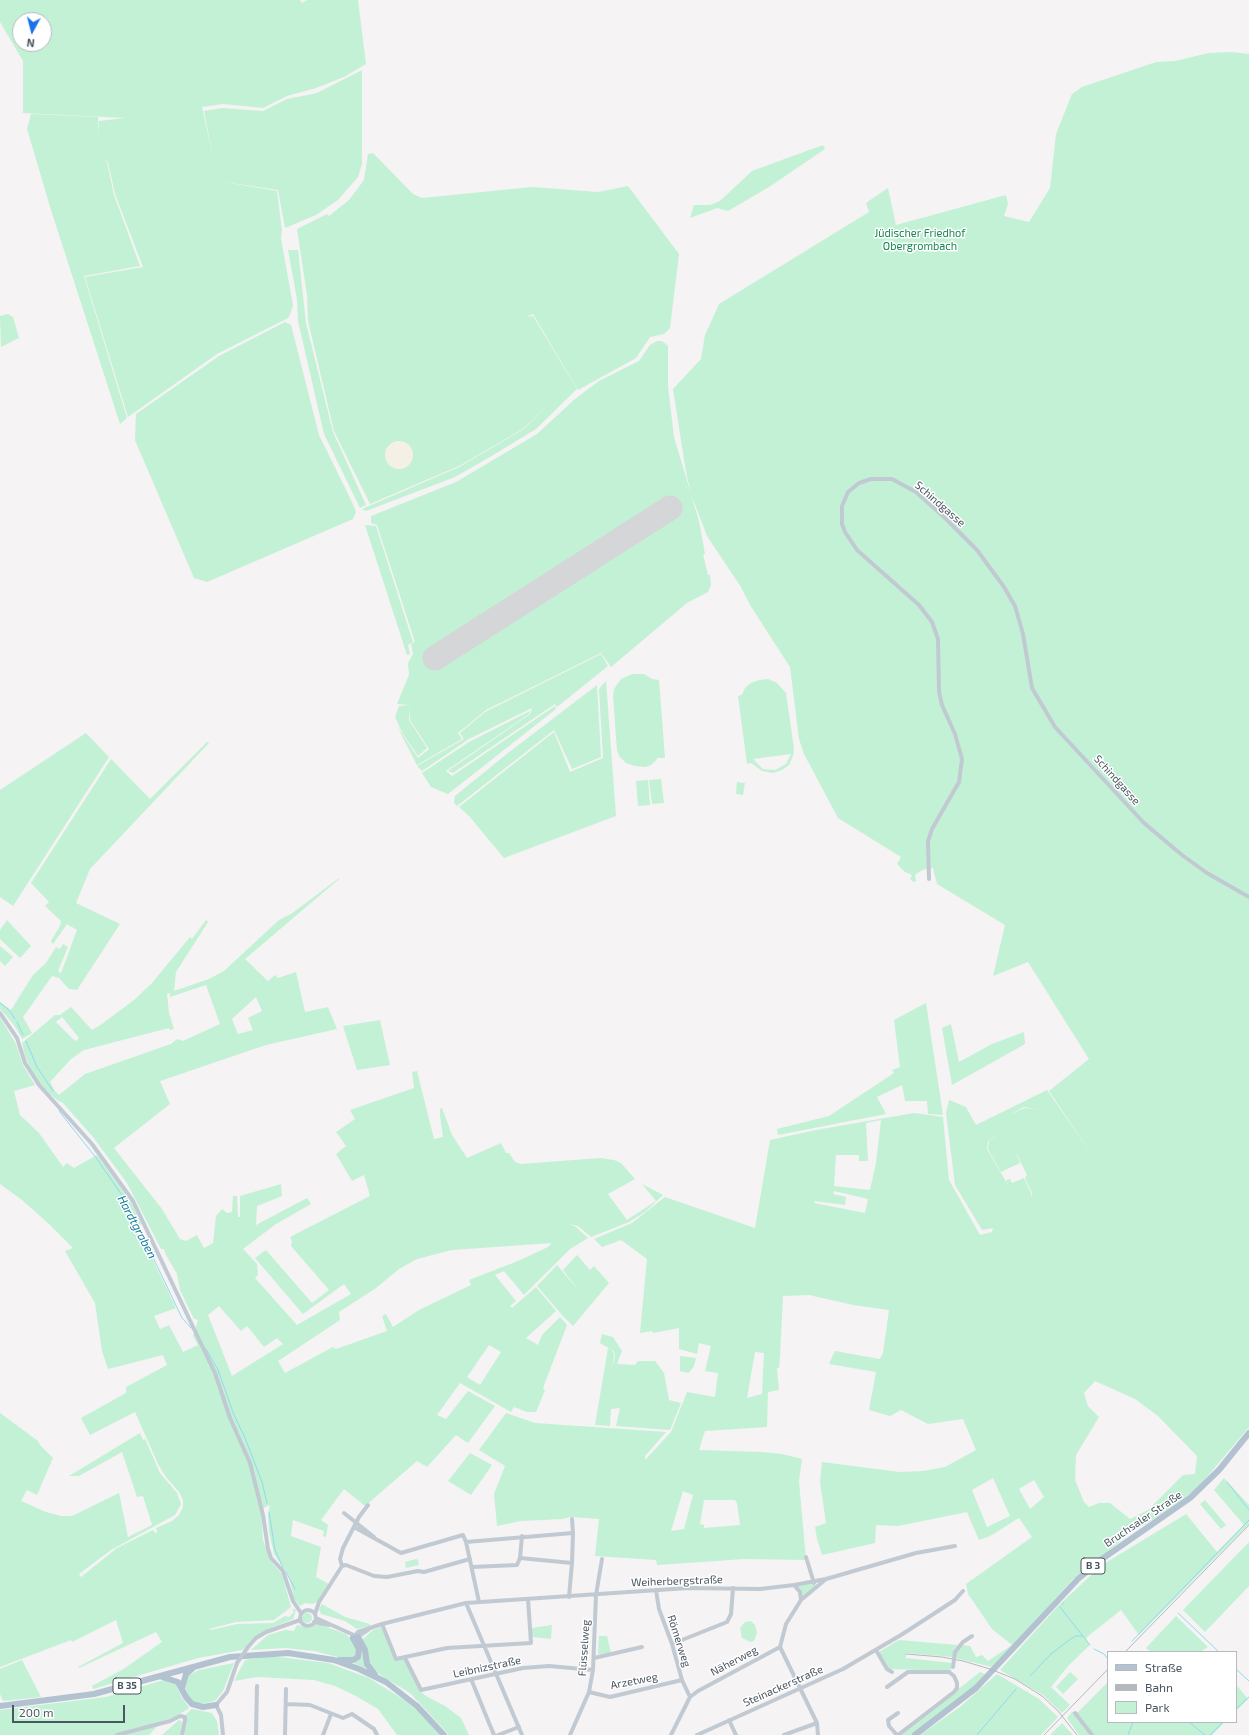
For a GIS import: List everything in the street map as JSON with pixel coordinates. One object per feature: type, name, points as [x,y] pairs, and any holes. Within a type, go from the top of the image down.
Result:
[{"type":"main road","name":"Bruchsaler Straße","points":[[915,1735],[968,1695],[1078,1579],[1102,1559],[1190,1498],[1219,1470],[1249,1433]]},
{"type":"main road","name":"B 35","points":[[0,1706],[94,1694],[230,1657],[274,1653],[305,1655],[334,1660],[353,1660],[358,1657],[360,1649],[354,1636]]},
{"type":"main road","points":[[354,1636],[365,1650],[367,1664],[378,1678]]},
{"type":"main road","name":"B 35","points":[[334,1660],[378,1678],[397,1689],[417,1706],[444,1735]]},
{"type":"main road","points":[[182,1688],[183,1680],[186,1674],[195,1666]]},
{"type":"main road","points":[[160,1676],[178,1682],[186,1697],[192,1704],[203,1707],[216,1705]]},
{"type":"street","name":"Schindgasse","points":[[929,879],[928,841],[932,829],[959,782],[962,759],[955,734],[942,705],[939,692],[938,639],[932,622],[919,605],[857,550],[845,532],[842,524],[842,506],[848,492],[859,483],[871,479],[892,479],[916,492],[977,550],[1004,587],[1015,606],[1023,634],[1032,688],[1055,727],[1144,823],[1182,855],[1207,873],[1249,897]]},
{"type":"street","points":[[0,1013],[17,1038],[26,1063],[39,1085],[92,1144],[132,1201],[215,1373],[230,1418],[250,1463],[263,1515],[266,1541],[271,1558],[283,1571],[293,1601],[302,1612]]},
{"type":"street","points":[[302,1612],[310,1610],[319,1602],[342,1566],[340,1559],[356,1522],[368,1505]]},
{"type":"street","points":[[344,1513],[379,1541]]},
{"type":"street","points":[[569,1597],[572,1563],[572,1519]]},
{"type":"street","points":[[354,1527],[401,1553],[463,1535],[472,1567],[479,1602]]},
{"type":"street","points":[[466,1542],[522,1536],[573,1534]]},
{"type":"street","points":[[472,1567],[517,1565],[520,1558],[522,1536]]},
{"type":"street","points":[[818,1735],[817,1722],[780,1647],[786,1624],[801,1600],[816,1589],[826,1579],[916,1553],[955,1546]]},
{"type":"street","points":[[806,1557],[816,1589]]},
{"type":"street","points":[[520,1558],[572,1563]]},
{"type":"street","points":[[342,1566],[346,1565],[374,1576],[387,1577],[418,1571],[424,1572],[470,1559]]},
{"type":"street","name":"Flüsselweg","points":[[570,1735],[588,1692],[593,1670],[596,1595],[602,1559]]},
{"type":"street","name":"Weiherbergstraße","points":[[354,1636],[382,1624],[466,1603],[688,1588],[760,1589],[826,1579]]},
{"type":"street","points":[[794,1585],[800,1592],[801,1600]]},
{"type":"street","points":[[672,1644],[727,1622],[731,1614],[733,1588]]},
{"type":"street","name":"Römerweg","points":[[656,1590],[659,1609],[672,1644],[682,1680],[690,1697]]},
{"type":"street","name":"Steinackerstraße","points":[[697,1735],[802,1689],[876,1650],[955,1600],[963,1591]]},
{"type":"street","points":[[382,1624],[396,1659],[447,1648],[484,1645],[531,1644],[528,1599]]},
{"type":"street","points":[[300,1620],[306,1626],[315,1618],[319,1602]]},
{"type":"street","points":[[466,1603],[522,1735]]},
{"type":"street","points":[[310,1610],[315,1618],[336,1626],[354,1636]]},
{"type":"street","points":[[300,1620],[302,1612]]},
{"type":"street","points":[[223,1735],[221,1715],[216,1705],[224,1698],[227,1692],[237,1663],[256,1638],[266,1632],[300,1620]]},
{"type":"street","points":[[898,1713],[889,1719],[888,1722],[897,1735],[954,1692],[957,1688],[957,1683],[952,1673],[955,1652],[963,1642],[972,1636]]},
{"type":"street","points":[[594,1658],[642,1647]]},
{"type":"street","name":"Näherweg","points":[[690,1697],[698,1691],[780,1647]]},
{"type":"street","points":[[876,1650],[887,1669],[892,1672]]},
{"type":"street","name":"Leibnizstraße","points":[[404,1658],[421,1690],[496,1672],[523,1668],[549,1666],[593,1670]]},
{"type":"street","points":[[887,1687],[908,1672],[952,1673]]},
{"type":"street","points":[[471,1679],[494,1735]]},
{"type":"street","name":"Arzetweg","points":[[588,1692],[610,1697],[682,1680]]},
{"type":"street","points":[[256,1735],[257,1686]]},
{"type":"street","points":[[285,1735],[286,1688]]},
{"type":"street","points":[[671,1735],[690,1697]]},
{"type":"street","points":[[286,1704],[310,1705],[343,1718],[352,1714],[374,1729],[377,1735]]},
{"type":"street","points":[[1075,1713],[1092,1735]]},
{"type":"street","points":[[323,1735],[331,1714]]},
{"type":"street","points":[[117,1735],[170,1721],[180,1716],[185,1717],[182,1735]]},
{"type":"street","points":[[729,1720],[736,1735]]},
{"type":"street","points":[[784,1735],[817,1722]]},
{"type":"street","points":[[498,1735],[519,1727]]},
{"type":"green space","points":[[0,0],[300,0],[302,3],[307,0],[358,0],[366,64],[344,77],[316,88],[287,96],[263,108],[223,104],[202,107],[213,157],[204,111],[222,108],[263,111],[287,99],[317,93],[362,70],[362,164],[358,177],[338,200],[316,215],[285,228],[278,190],[218,181],[277,191],[282,230],[281,239],[293,305],[288,318],[217,354],[128,417],[85,277],[143,267],[115,194],[108,162],[99,157],[107,162],[114,195],[140,266],[84,276],[127,418],[120,424],[51,210],[27,129],[31,114],[98,117],[99,135],[99,121],[125,118],[23,113],[23,61],[18,52],[52,52],[52,12],[12,12],[12,42],[0,22]]},
{"type":"green space","name":"Jüdischer Friedhof Obergrombach","points":[[1231,52],[1249,54],[1249,1427],[1202,1483],[1177,1505],[1132,1532],[1072,1580],[994,1667],[955,1658],[961,1645],[970,1646],[976,1657],[982,1655],[988,1661],[1012,1645],[992,1629],[968,1594],[966,1584],[1032,1537],[1019,1518],[990,1536],[979,1540],[967,1512],[898,1526],[876,1525],[875,1543],[822,1555],[817,1539],[815,1527],[826,1523],[820,1482],[822,1462],[900,1472],[923,1471],[945,1467],[976,1450],[963,1419],[928,1424],[901,1410],[890,1416],[869,1410],[876,1372],[829,1364],[835,1351],[880,1359],[883,1353],[889,1310],[853,1305],[809,1295],[783,1296],[779,1368],[777,1368],[779,1390],[768,1392],[767,1427],[705,1431],[699,1450],[762,1452],[782,1454],[802,1459],[799,1481],[806,1560],[745,1559],[657,1565],[656,1560],[595,1556],[599,1519],[571,1517],[563,1519],[521,1521],[497,1526],[494,1494],[505,1466],[479,1450],[506,1413],[535,1423],[666,1432],[645,1456],[645,1460],[671,1432],[687,1392],[715,1397],[718,1373],[705,1371],[711,1346],[699,1343],[697,1354],[679,1349],[679,1328],[653,1333],[652,1331],[640,1333],[647,1259],[621,1240],[602,1247],[594,1239],[632,1223],[665,1197],[755,1228],[770,1140],[816,1130],[914,1113],[943,1117],[949,1180],[980,1235],[992,1232],[993,1228],[982,1230],[955,1185],[946,1113],[949,1100],[966,1107],[976,1125],[1047,1090],[1097,1162],[1049,1091],[1089,1059],[1028,962],[993,976],[1005,925],[937,884],[933,868],[922,870],[915,875],[916,881],[913,882],[910,879],[912,875],[905,872],[897,864],[901,857],[838,818],[804,754],[799,739],[790,667],[750,605],[741,587],[707,536],[691,494],[686,472],[673,389],[701,359],[705,335],[719,304],[869,212],[866,203],[888,188],[896,225],[1006,195],[1008,204],[1004,216],[1029,222],[1050,188],[1056,134],[1072,94],[1082,87],[1156,62],[1175,61],[1209,53]],"holes":[[[1024,1107],[1038,1110],[1025,1108],[1009,1115]],[[881,1120],[876,1163],[870,1190],[834,1186],[836,1155],[859,1155],[859,1161],[868,1161],[866,1123]],[[1005,1131],[989,1141],[988,1149],[1001,1172],[1020,1163],[1014,1149],[1027,1175],[1025,1178],[1032,1193],[1031,1198],[1031,1193],[1024,1178],[1012,1183],[1010,1179],[1006,1180],[1008,1185],[987,1149],[988,1141]],[[834,1191],[868,1199],[865,1213],[814,1203],[815,1201],[845,1205],[846,1197],[833,1194]],[[755,1352],[764,1353],[762,1394],[747,1398]],[[1095,1381],[1135,1399],[1158,1416],[1197,1456],[1195,1474],[1183,1475],[1148,1510],[1130,1519],[1110,1503],[1099,1503],[1089,1507],[1084,1502],[1075,1480],[1076,1455],[1099,1417],[1088,1406],[1084,1393]],[[993,1478],[1010,1516],[987,1527],[972,1490]],[[1034,1480],[1044,1497],[1030,1509],[1019,1489]],[[683,1491],[693,1495],[684,1529],[671,1531]],[[704,1500],[735,1500],[737,1503],[740,1525],[704,1528],[704,1525],[700,1524]]]},
{"type":"green space","points":[[823,145],[825,149],[769,187],[728,211],[717,208],[690,218],[694,205],[710,205],[720,201],[752,171]]},
{"type":"green space","points":[[373,153],[413,194],[422,198],[532,187],[598,192],[628,186],[679,254],[670,328],[664,334],[650,337],[636,358],[578,390],[533,314],[526,317],[533,316],[577,389],[536,429],[490,457],[455,477],[366,511],[362,509],[459,467],[524,429],[550,403],[523,429],[459,466],[370,504],[334,431],[308,321],[307,295],[297,229],[327,214],[329,216],[349,200],[364,180],[368,154]]},
{"type":"green space","points":[[288,250],[298,250],[306,323],[333,432],[366,505],[360,508],[324,434],[298,321],[297,299]]},
{"type":"green space","points":[[8,314],[13,317],[19,338],[1,347],[0,316]]},
{"type":"green space","points":[[285,322],[291,325],[319,435],[356,512],[353,519],[207,582],[194,578],[135,440],[136,414],[219,356]]},
{"type":"green space","points":[[657,341],[662,341],[668,346],[668,386],[674,437],[699,521],[705,554],[703,554],[708,575],[710,575],[711,585],[708,592],[687,603],[611,667],[601,653],[486,710],[458,733],[462,739],[417,765],[397,726],[418,758],[429,749],[410,720],[409,707],[409,720],[427,748],[418,756],[403,734],[395,717],[399,706],[409,705],[397,704],[409,675],[408,663],[413,654],[411,644],[415,642],[377,525],[371,523],[371,516],[456,482],[537,434],[575,399],[599,381],[639,361],[650,345]]},
{"type":"green space","points":[[365,525],[376,526],[413,642],[408,645],[410,654],[407,655]]},
{"type":"green space","points":[[601,654],[608,666],[557,707],[555,704],[453,773],[448,771],[530,714],[532,708],[469,739],[422,771],[417,766],[464,739],[460,733],[485,712]]},
{"type":"green space","points":[[632,674],[644,674],[652,679],[659,680],[665,758],[658,758],[651,765],[646,767],[626,763],[619,756],[617,750],[613,696],[614,689],[621,679]]},
{"type":"green space","points":[[768,679],[777,683],[786,693],[794,749],[793,756],[789,765],[782,770],[773,773],[762,771],[751,763],[747,764],[738,696],[742,695],[745,688],[751,683]],"holes":[[[791,754],[786,764],[775,770],[763,769],[753,759]]]},
{"type":"green space","points":[[606,681],[616,816],[504,858],[469,816],[459,807],[554,732],[570,772],[603,758],[599,689]]},
{"type":"green space","points":[[597,685],[601,757],[572,769],[554,730],[457,806],[454,803],[455,796],[508,753]]},
{"type":"green space","points":[[555,706],[556,709],[448,794],[431,787],[422,773],[469,742],[530,711],[529,714],[446,771],[452,776]]},
{"type":"green space","points":[[86,733],[109,757],[13,906],[0,897],[0,790]]},
{"type":"green space","points":[[207,742],[209,743],[90,869],[76,903],[120,924],[77,990],[69,989],[59,978],[52,976],[23,1017],[32,1033],[22,1039],[14,1025],[0,1009],[0,1002],[11,1010],[33,975],[46,963],[56,947],[60,949],[63,944],[68,947],[58,971],[61,973],[77,930],[67,924],[53,944],[51,941],[60,926],[61,921],[45,906],[49,902],[31,883],[111,759],[150,799]]},
{"type":"green space","points":[[661,779],[664,803],[652,804],[649,780]]},
{"type":"green space","points":[[648,780],[650,805],[638,806],[636,781]]},
{"type":"green space","points":[[737,782],[745,783],[743,795],[736,794]]},
{"type":"green space","points":[[339,878],[245,959],[268,981],[275,975],[278,978],[296,972],[305,1012],[328,1007],[337,1029],[266,1045],[160,1081],[170,1104],[114,1148],[162,1209],[180,1239],[186,1241],[197,1235],[204,1248],[213,1243],[216,1216],[222,1209],[227,1213],[232,1212],[233,1196],[237,1196],[238,1217],[240,1217],[240,1196],[281,1184],[282,1196],[257,1206],[256,1225],[307,1198],[311,1204],[276,1224],[243,1249],[257,1264],[258,1275],[255,1278],[297,1325],[351,1294],[344,1284],[303,1314],[255,1258],[266,1250],[312,1303],[329,1290],[291,1246],[292,1241],[290,1237],[370,1196],[364,1175],[352,1181],[336,1154],[346,1146],[336,1132],[355,1119],[350,1110],[414,1088],[412,1072],[417,1071],[434,1139],[443,1137],[440,1115],[440,1109],[442,1108],[452,1135],[467,1158],[501,1143],[506,1153],[509,1153],[515,1162],[521,1164],[600,1158],[614,1160],[621,1163],[635,1179],[608,1194],[627,1220],[656,1201],[642,1184],[663,1195],[645,1212],[629,1222],[591,1237],[578,1226],[569,1224],[576,1227],[588,1238],[570,1249],[524,1295],[504,1271],[495,1275],[516,1301],[510,1306],[512,1308],[536,1287],[556,1311],[526,1338],[538,1345],[542,1335],[560,1317],[567,1325],[543,1388],[545,1390],[536,1412],[527,1412],[514,1407],[511,1412],[460,1383],[437,1415],[446,1419],[468,1391],[495,1406],[468,1443],[456,1435],[427,1467],[417,1461],[365,1506],[344,1489],[321,1520],[328,1525],[326,1537],[323,1536],[324,1531],[293,1520],[291,1536],[321,1547],[316,1577],[329,1584],[317,1602],[313,1604],[305,1603],[300,1606],[294,1599],[289,1576],[274,1554],[269,1532],[268,1515],[270,1505],[261,1509],[263,1540],[271,1561],[282,1574],[291,1607],[274,1620],[236,1622],[209,1629],[211,1630],[237,1624],[273,1623],[285,1616],[289,1617],[294,1612],[292,1609],[296,1610],[293,1619],[264,1631],[242,1650],[198,1658],[93,1689],[92,1686],[122,1670],[162,1642],[156,1632],[79,1668],[78,1667],[123,1643],[116,1620],[72,1642],[71,1640],[0,1667],[0,1413],[38,1441],[53,1458],[37,1495],[27,1490],[21,1501],[46,1512],[61,1516],[72,1516],[119,1493],[128,1537],[152,1525],[143,1496],[137,1497],[122,1452],[79,1476],[69,1476],[140,1433],[143,1440],[145,1439],[160,1473],[177,1493],[181,1504],[175,1515],[111,1550],[79,1574],[81,1577],[117,1548],[153,1530],[157,1533],[156,1528],[172,1521],[179,1515],[183,1507],[183,1500],[179,1492],[159,1466],[135,1412],[90,1435],[81,1418],[126,1393],[126,1387],[167,1365],[163,1355],[108,1369],[102,1351],[95,1303],[65,1251],[73,1248],[22,1200],[0,1184],[0,1017],[16,1044],[23,1065],[35,1085],[14,1091],[20,1115],[39,1133],[63,1167],[67,1163],[74,1168],[97,1155],[131,1202],[142,1224],[137,1227],[176,1308],[154,1316],[160,1329],[169,1325],[183,1352],[198,1345],[193,1336],[198,1320],[194,1319],[180,1290],[177,1274],[164,1249],[161,1249],[127,1183],[93,1137],[63,1103],[57,1100],[41,1086],[32,1073],[25,1056],[22,1043],[55,1015],[60,1015],[71,1007],[92,1030],[99,1026],[134,1000],[152,983],[190,937],[192,939],[206,920],[208,922],[176,972],[174,991],[209,979],[224,971],[279,920],[291,914]],"holes":[[[206,985],[220,1024],[183,1041],[177,1039],[171,1044],[85,1074],[59,1095],[55,1091],[50,1082],[71,1059],[84,1050],[169,1028],[170,1030],[174,1029],[169,1013],[167,994],[170,993],[170,997]],[[256,997],[262,1011],[248,1018],[253,1030],[238,1034],[232,1019]],[[62,1017],[79,1038],[75,1041],[56,1022]],[[552,1243],[548,1247],[518,1261],[469,1280],[471,1285],[419,1310],[393,1327],[386,1314],[382,1316],[387,1331],[336,1349],[333,1347],[285,1373],[278,1361],[340,1320],[339,1312],[376,1288],[399,1269],[417,1259],[452,1250]],[[219,1306],[241,1331],[247,1326],[264,1347],[277,1338],[283,1344],[232,1376],[208,1315]],[[489,1345],[501,1352],[480,1385],[467,1377]]]},
{"type":"green space","points":[[7,920],[31,946],[20,958],[0,939],[0,930]]},
{"type":"green space","points":[[0,946],[13,957],[5,966],[0,961]]},
{"type":"green space","points":[[926,1003],[943,1115],[928,1114],[927,1101],[905,1101],[901,1079],[902,1085],[877,1097],[886,1114],[778,1135],[777,1129],[829,1116],[894,1073],[892,1070],[900,1067],[894,1020]]},
{"type":"green space","points":[[380,1020],[390,1065],[357,1070],[343,1026]]},
{"type":"green space","points":[[951,1024],[959,1062],[992,1044],[1024,1032],[1025,1044],[952,1085],[942,1028]]},
{"type":"green space","points":[[577,1255],[590,1270],[594,1266],[609,1283],[573,1326],[537,1286],[557,1265],[581,1293],[563,1270]]},
{"type":"green space","points":[[602,1334],[613,1337],[622,1351],[617,1364],[635,1365],[638,1361],[655,1361],[664,1373],[669,1400],[681,1403],[670,1430],[616,1426],[620,1408],[611,1409],[610,1426],[595,1425],[608,1348],[613,1351],[614,1356],[612,1370],[615,1356],[614,1351],[600,1343]]},
{"type":"green space","points":[[680,1356],[696,1358],[694,1366],[689,1373],[680,1371]]},
{"type":"green space","points":[[470,1453],[492,1465],[471,1495],[448,1481]]},
{"type":"green space","points":[[1224,1478],[1249,1505],[1249,1524],[1139,1635],[1121,1610],[1087,1637],[1086,1639],[1090,1645],[1069,1665],[1051,1687],[1070,1705],[1062,1713],[1043,1695],[1000,1670],[1059,1605],[1102,1565],[1186,1514],[1217,1552],[1244,1525],[1214,1490]]},
{"type":"green space","points":[[1205,1500],[1226,1525],[1221,1529],[1200,1504]]},
{"type":"green space","points":[[1249,1542],[1249,1586],[1205,1632],[1183,1610]]},
{"type":"green space","points":[[416,1559],[418,1560],[419,1565],[406,1568],[405,1562]]},
{"type":"green space","points":[[814,1582],[816,1589],[801,1600],[802,1596],[794,1585]]},
{"type":"green space","points":[[322,1604],[345,1617],[370,1624],[370,1626],[357,1629],[345,1621],[321,1614],[319,1609]]},
{"type":"green space","points":[[305,1613],[309,1613],[311,1614],[311,1622],[305,1623],[302,1620],[302,1616]]},
{"type":"green space","points":[[1176,1616],[1208,1647],[1202,1651],[1150,1651],[1146,1648]]},
{"type":"green space","points":[[751,1621],[755,1625],[757,1633],[754,1641],[751,1642],[742,1638],[740,1628],[745,1622]]},
{"type":"green space","points":[[318,1624],[346,1634],[356,1644],[357,1654],[354,1657],[341,1658],[314,1651],[285,1648],[251,1650],[268,1635],[285,1630],[294,1631],[297,1625],[310,1628]]},
{"type":"green space","points":[[552,1625],[551,1639],[532,1637],[532,1628]]},
{"type":"green space","points":[[381,1627],[395,1660],[406,1659],[420,1691],[426,1696],[445,1706],[461,1718],[469,1735],[449,1735],[410,1693],[372,1670],[367,1661],[363,1639],[373,1630]]},
{"type":"green space","points":[[599,1636],[607,1636],[611,1653],[598,1654]]},
{"type":"green space","points":[[899,1640],[958,1645],[953,1651],[953,1657],[906,1653],[906,1658],[952,1663],[951,1671],[889,1669],[879,1652]]},
{"type":"green space","points":[[360,1643],[367,1669],[351,1662],[356,1661]]},
{"type":"green space","points":[[271,1656],[328,1663],[369,1678],[406,1701],[422,1714],[440,1735],[397,1735],[378,1709],[335,1686],[314,1680],[257,1677],[234,1681],[245,1660]]},
{"type":"green space","points":[[22,1660],[41,1697],[3,1701],[0,1694],[0,1669]]},
{"type":"green space","points":[[234,1663],[223,1691],[215,1701],[201,1704],[193,1701],[188,1695],[185,1687],[187,1676],[199,1670]]},
{"type":"green space","points":[[980,1672],[987,1675],[972,1690],[912,1735],[900,1735]]},
{"type":"green space","points":[[1070,1672],[1078,1679],[1063,1694],[1056,1687]]},
{"type":"green space","points":[[997,1674],[1039,1699],[1058,1717],[1041,1735],[920,1735],[960,1707]]},
{"type":"green space","points":[[164,1680],[176,1684],[182,1698],[189,1707],[174,1717],[151,1725],[158,1725],[149,1735],[0,1735],[0,1710],[106,1697]]},
{"type":"green space","points":[[1107,1683],[1107,1723],[1224,1723],[1212,1735],[1079,1735],[1067,1718],[1072,1712],[1078,1712]]},
{"type":"green space","points":[[1237,1687],[1238,1687],[1248,1699],[1237,1710]]},
{"type":"green space","points":[[192,1709],[212,1713],[217,1721],[219,1735],[185,1735],[184,1733],[187,1723],[186,1714]]},
{"type":"green space","points":[[179,1720],[183,1722],[180,1735],[162,1735]]},
{"type":"green space","points":[[1062,1723],[1073,1735],[1050,1735]]},
{"type":"sand","points":[[399,441],[409,445],[413,455],[409,465],[399,469],[389,465],[385,455],[389,445]]},
{"type":"waterway","name":"Hardtgraben","points":[[0,1003],[9,1010],[15,1019]]},
{"type":"waterway","name":"Hardtgraben","points":[[17,1022],[23,1035]]},
{"type":"waterway","name":"Hardtgraben","points":[[26,1041],[37,1067],[53,1091]]},
{"type":"waterway","name":"Hardtgraben","points":[[59,1111],[97,1159],[126,1201],[182,1318],[191,1328]]},
{"type":"waterway","name":"Hardtgraben","points":[[206,1349],[218,1370],[234,1415],[245,1438],[262,1482],[267,1503]]},
{"type":"waterway","points":[[1227,1482],[1249,1510]]},
{"type":"waterway","points":[[269,1512],[275,1550],[283,1568]]},
{"type":"waterway","points":[[1132,1641],[1249,1520]]},
{"type":"waterway","points":[[286,1572],[295,1589]]},
{"type":"waterway","points":[[1060,1607],[1090,1645]]},
{"type":"waterway","points":[[1178,1613],[1218,1651]]},
{"type":"waterway","points":[[1030,1676],[1051,1654],[1068,1641],[1075,1636],[1083,1636]]},
{"type":"waterway","points":[[1094,1649],[1104,1654],[1107,1658]]},
{"type":"waterway","points":[[1237,1670],[1249,1681]]},
{"type":"waterway","points":[[977,1735],[1016,1689]]},
{"type":"waterway","points":[[1237,1708],[1249,1697]]},
{"type":"waterway","points":[[1128,1735],[1133,1723]]},
{"type":"waterway","points":[[1190,1723],[1205,1735]]},
{"type":"waterway","points":[[1210,1735],[1222,1723]]},
{"type":"runway","points":[[435,658],[670,508]]},
{"type":"railway","points":[[1126,1651],[1249,1525]]},
{"type":"railway","points":[[906,1654],[942,1657],[963,1661],[990,1669],[1015,1679],[1042,1696],[1058,1711],[1077,1735]]},
{"type":"railway","points":[[1044,1735],[1107,1670]]}]
